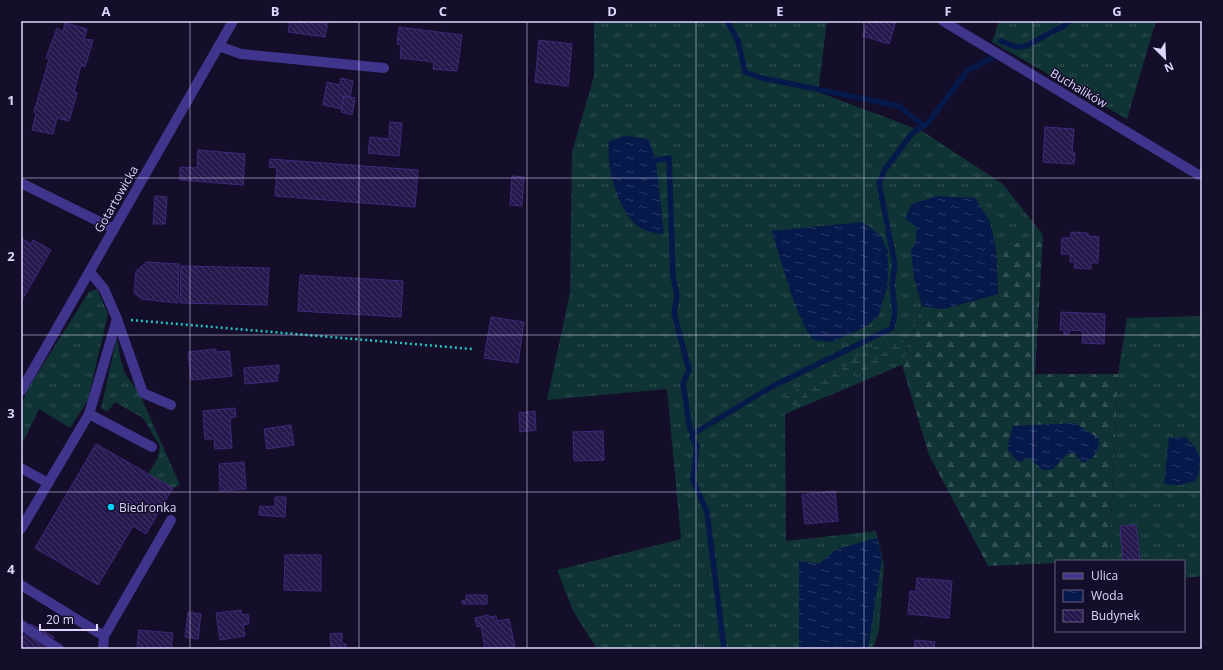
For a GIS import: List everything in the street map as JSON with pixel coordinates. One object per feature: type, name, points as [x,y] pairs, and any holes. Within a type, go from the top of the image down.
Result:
[{"type":"street","name":"Gotartowicka","points":[[21,391],[233,21]]},
{"type":"street","name":"Buchalików","points":[[943,21],[1197,174],[1202,175]]},
{"type":"street","points":[[219,46],[241,54],[384,68]]},
{"type":"street","points":[[21,183],[114,229]]},
{"type":"street","points":[[90,272],[104,289],[117,319],[143,393],[171,405]]},
{"type":"street","points":[[21,529],[89,414],[117,319]]},
{"type":"street","points":[[89,414],[152,447]]},
{"type":"street","points":[[21,468],[48,483]]},
{"type":"street","points":[[103,649],[104,636],[171,520]]},
{"type":"street","points":[[21,585],[104,636]]},
{"type":"street","points":[[21,625],[59,649]]},
{"type":"path","points":[[117,319],[472,349]]},
{"type":"green space","points":[[594,21],[827,21],[818,92],[922,131],[1003,184],[1043,235],[996,249],[990,222],[917,228],[914,277],[922,306],[902,365],[785,414],[786,541],[876,531],[884,565],[879,630],[873,649],[597,649],[573,611],[557,570],[681,539],[667,389],[547,400],[570,293],[572,152],[594,76]]},
{"type":"green space","points":[[999,21],[1156,21],[1127,119],[992,42]]},
{"type":"green space","points":[[1043,235],[1035,374],[1118,374],[1109,560],[1055,560],[1055,563],[988,566],[929,455],[902,365],[922,306],[943,309],[998,294],[996,249]]},
{"type":"green space","points":[[97,289],[108,314],[88,400],[70,428],[39,409],[21,446],[21,407],[27,390],[89,292]]},
{"type":"green space","points":[[1202,316],[1202,576],[1185,578],[1185,560],[1109,560],[1118,374],[1127,318]]},
{"type":"green space","points":[[900,335],[904,344],[900,353],[857,374],[844,374],[825,391],[811,399],[786,407],[785,395],[845,367],[852,359]]},
{"type":"green space","points":[[117,337],[120,358],[124,371],[137,388],[180,485],[173,488],[148,474],[158,458],[160,446],[143,418],[115,402],[107,412],[101,408]]},
{"type":"water","points":[[626,136],[648,139],[649,141],[656,160],[664,234],[647,231],[636,225],[627,214],[617,194],[609,161],[609,141]]},
{"type":"water","points":[[937,196],[975,198],[990,222],[996,249],[998,294],[943,309],[922,306],[914,277],[911,250],[916,242],[917,228],[905,218],[912,204]]},
{"type":"water","points":[[863,222],[881,236],[888,252],[888,284],[878,317],[865,327],[832,342],[813,340],[806,329],[794,302],[772,231]]},
{"type":"water","points":[[1075,423],[1099,439],[1097,451],[1093,457],[1083,463],[1074,453],[1067,454],[1053,469],[1043,470],[1029,458],[1025,458],[1021,462],[1016,460],[1007,448],[1013,426]]},
{"type":"water","points":[[1185,437],[1194,447],[1199,457],[1200,468],[1195,481],[1180,485],[1164,484],[1169,438]]},
{"type":"water","points":[[877,538],[882,558],[868,649],[799,649],[799,561],[819,564],[837,549]]},
{"type":"building","points":[[290,21],[328,21],[325,37],[288,32]]},
{"type":"building","points":[[868,21],[896,21],[889,44],[863,36]]},
{"type":"building","points":[[65,23],[87,29],[84,39],[93,40],[85,67],[81,65],[74,92],[77,93],[69,121],[57,118],[53,134],[32,130],[36,114],[34,112],[49,59],[46,58],[57,28],[63,32]]},
{"type":"building","points":[[399,27],[462,35],[457,71],[433,69],[434,62],[400,58],[401,45],[397,44]]},
{"type":"building","points":[[539,40],[572,44],[568,86],[535,82]]},
{"type":"building","points":[[341,78],[353,81],[350,97],[344,96],[342,109],[323,105],[327,82],[340,85]]},
{"type":"building","points":[[344,96],[355,98],[352,115],[341,112]]},
{"type":"building","points":[[390,122],[402,123],[399,156],[368,153],[370,137],[389,139]]},
{"type":"building","points":[[1045,127],[1074,129],[1072,153],[1075,153],[1074,164],[1043,162]]},
{"type":"building","points":[[198,150],[245,154],[243,185],[180,180],[180,167],[197,168]]},
{"type":"building","points":[[270,159],[418,170],[415,207],[275,196],[277,168],[269,167]]},
{"type":"building","points":[[512,176],[524,177],[522,206],[510,205]]},
{"type":"building","points":[[155,196],[167,197],[165,224],[153,224]]},
{"type":"building","points":[[1071,232],[1088,233],[1088,236],[1099,237],[1098,263],[1091,263],[1091,269],[1074,268],[1075,262],[1070,262],[1070,254],[1061,254],[1062,238],[1071,238]]},
{"type":"building","points":[[21,238],[31,244],[33,240],[51,250],[21,302]]},
{"type":"building","points":[[147,262],[179,264],[178,303],[142,299],[134,293],[136,271]]},
{"type":"building","points":[[181,266],[269,268],[267,305],[180,303]]},
{"type":"building","points":[[300,275],[403,281],[401,317],[298,311]]},
{"type":"building","points":[[1061,312],[1105,314],[1104,344],[1082,343],[1083,331],[1069,330],[1069,334],[1064,334],[1064,330],[1060,330]]},
{"type":"building","points":[[491,317],[524,322],[518,363],[484,358]]},
{"type":"building","points":[[216,349],[216,352],[229,351],[232,376],[191,380],[188,352]]},
{"type":"building","points":[[279,365],[279,373],[277,373],[278,381],[245,384],[244,368]]},
{"type":"building","points":[[235,408],[236,417],[230,418],[232,448],[215,449],[214,439],[205,439],[203,411]]},
{"type":"building","points":[[535,411],[536,430],[520,432],[519,413]]},
{"type":"building","points":[[291,425],[294,445],[267,449],[264,429]]},
{"type":"building","points":[[603,431],[604,460],[574,461],[573,432]]},
{"type":"building","name":"Biedronka","points":[[96,444],[173,488],[146,534],[133,526],[98,585],[35,548]]},
{"type":"building","points":[[244,462],[246,489],[220,491],[219,464]]},
{"type":"building","points":[[835,491],[838,521],[805,524],[802,495]]},
{"type":"building","points":[[275,497],[286,497],[285,517],[259,515],[260,506],[275,507]]},
{"type":"building","points":[[1136,525],[1140,560],[1123,560],[1120,526]]},
{"type":"building","points":[[285,555],[321,555],[321,591],[284,590]]},
{"type":"building","points":[[917,578],[952,581],[949,618],[908,614],[910,591],[916,592]]},
{"type":"building","points":[[466,595],[487,595],[487,604],[462,604],[462,601],[466,600]]},
{"type":"building","points":[[241,610],[242,615],[248,614],[249,624],[243,625],[245,636],[220,640],[216,613]]},
{"type":"building","points":[[188,612],[201,614],[198,639],[185,637]]},
{"type":"building","points":[[488,615],[489,617],[496,616],[497,621],[509,619],[515,647],[485,649],[481,626],[477,627],[475,618]]},
{"type":"building","points":[[31,624],[54,637],[47,649],[21,649],[21,641]]},
{"type":"building","points":[[139,630],[173,633],[171,649],[137,649]]},
{"type":"building","points":[[342,633],[342,644],[346,644],[346,649],[331,649],[330,634]]},
{"type":"building","points":[[915,640],[935,642],[934,649],[914,649]]},
{"type":"waterway","points":[[727,21],[738,41],[745,72],[762,78],[899,106],[923,126]]},
{"type":"waterway","points":[[1001,41],[1016,47],[1026,46],[1065,25],[1069,21]]},
{"type":"waterway","points":[[693,434],[773,386],[892,328],[895,312],[892,284],[895,265],[879,183],[884,171],[909,137],[915,131],[927,124],[967,71],[992,58]]},
{"type":"waterway","points":[[656,160],[669,158],[673,276],[677,296],[674,313],[689,370],[683,384],[690,429],[693,434],[692,438],[697,445],[693,480],[707,512],[724,649]]},
{"type":"place","name":"Biedronka","points":[[111,507]]}]
